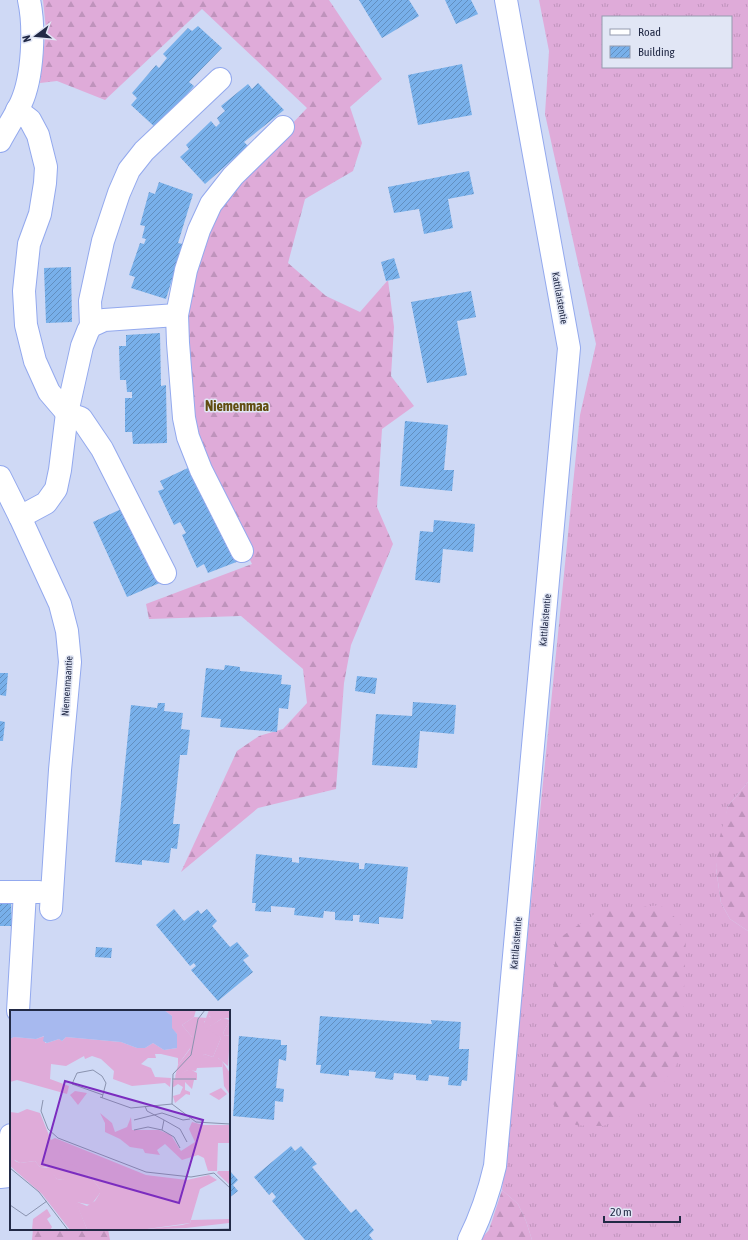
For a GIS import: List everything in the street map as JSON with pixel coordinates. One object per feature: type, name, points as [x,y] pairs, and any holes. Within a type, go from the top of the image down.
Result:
[{"type":"street","points":[[0,140],[21,103],[29,80],[32,57],[32,38],[29,0]]},
{"type":"street","name":"Kattilaistentie","points":[[469,1240],[482,1214],[490,1190],[495,1166],[569,348],[506,0]]},
{"type":"street","points":[[20,517],[46,503],[56,489],[60,470],[67,413],[82,346],[91,326],[90,301],[103,241],[119,193],[129,170],[144,151],[220,79]]},
{"type":"street","points":[[17,110],[30,120],[38,135],[46,167],[40,214],[30,244],[24,291],[26,325],[35,361],[49,392],[67,413],[81,418],[102,449],[166,573]]},
{"type":"street","points":[[242,551],[201,470],[188,437],[184,418],[177,315],[186,270],[199,230],[211,204],[233,176],[282,127]]},
{"type":"street","points":[[91,326],[104,320],[177,315]]},
{"type":"street","name":"Niemenmaantie","points":[[0,477],[60,604],[67,630],[70,662],[60,770],[52,901],[25,892]]},
{"type":"street","points":[[0,892],[25,892],[18,1010]]},
{"type":"street","points":[[0,1176],[9,1176],[10,1156]]},
{"type":"green space","points":[[43,0],[329,0],[382,79],[350,107],[362,143],[353,171],[305,199],[288,263],[326,296],[360,312],[388,280],[394,327],[391,376],[414,406],[382,429],[377,507],[393,544],[351,645],[344,683],[336,789],[258,808],[181,872],[237,751],[259,736],[283,729],[307,703],[303,669],[241,616],[149,619],[146,604],[252,564],[201,460],[188,412],[187,281],[203,234],[235,184],[307,108],[202,9],[105,100],[57,81],[40,83],[46,29]]},
{"type":"green space","points":[[539,0],[748,0],[748,782],[728,806],[716,868],[721,903],[730,919],[748,931],[748,1240],[532,1240],[526,1221],[518,1204],[502,1190],[580,415],[596,344],[545,114],[549,51]]},
{"type":"green space","points":[[748,782],[748,931],[730,919],[721,903],[716,868],[719,840],[728,806]]},
{"type":"green space","points":[[660,905],[677,919],[686,936],[682,1048],[676,1066],[663,1083],[613,1122],[603,1126],[576,1125],[562,1116],[551,1100],[549,1091],[549,1036],[555,963],[555,941],[593,915],[612,907],[643,907]]},
{"type":"green space","points":[[502,1190],[518,1204],[526,1221],[532,1240],[480,1240],[489,1230]]},
{"type":"green space","points":[[33,1230],[108,1230],[110,1240],[32,1240]]},
{"type":"building","points":[[359,0],[409,0],[419,16],[382,38]]},
{"type":"building","points":[[445,0],[471,0],[478,14],[456,24]]},
{"type":"building","points":[[198,26],[222,48],[189,82],[194,86],[157,129],[131,105],[137,98],[132,93],[156,65],[159,68],[167,58],[163,54],[188,28],[192,31]]},
{"type":"building","points":[[462,64],[472,115],[418,125],[408,75]]},
{"type":"building","points":[[258,83],[284,110],[244,142],[248,146],[205,184],[180,157],[189,149],[186,145],[211,121],[216,127],[220,123],[217,118],[225,111],[221,106],[248,84],[252,89]]},
{"type":"building","points":[[469,171],[474,194],[448,199],[453,228],[424,234],[419,209],[394,213],[388,187]]},
{"type":"building","points":[[159,182],[193,194],[178,243],[183,244],[166,299],[131,288],[135,277],[129,275],[140,243],[144,244],[146,239],[142,238],[145,226],[140,225],[149,192],[155,194]]},
{"type":"building","points":[[394,258],[400,278],[386,281],[381,262]]},
{"type":"building","points":[[71,267],[72,322],[46,323],[44,268]]},
{"type":"building","points":[[471,291],[476,317],[457,321],[467,375],[427,383],[411,302]]},
{"type":"building","points":[[160,333],[161,386],[166,385],[167,443],[133,444],[132,432],[125,432],[125,398],[132,398],[132,392],[127,392],[126,380],[120,380],[119,346],[126,346],[126,335]]},
{"type":"building","points":[[405,421],[448,425],[444,470],[454,470],[452,491],[400,486]]},
{"type":"building","points":[[190,467],[239,561],[208,573],[204,564],[197,568],[182,535],[186,533],[180,522],[174,525],[158,491],[164,489],[160,481]]},
{"type":"building","points":[[128,506],[162,582],[127,597],[93,522]]},
{"type":"building","points":[[434,520],[475,524],[473,552],[443,549],[440,583],[415,580],[420,531],[433,532]]},
{"type":"building","points":[[225,665],[240,667],[240,671],[282,675],[281,684],[291,685],[288,709],[279,708],[277,732],[220,727],[221,719],[201,717],[206,668],[224,670]]},
{"type":"building","points":[[0,673],[8,673],[6,696],[0,695]]},
{"type":"building","points":[[357,676],[377,678],[375,694],[355,691]]},
{"type":"building","points":[[413,702],[456,705],[454,734],[420,731],[417,768],[372,765],[376,714],[412,716]]},
{"type":"building","points":[[158,703],[165,703],[164,711],[183,713],[181,729],[190,730],[187,755],[180,755],[173,824],[180,824],[177,849],[171,848],[169,863],[142,860],[142,865],[115,862],[131,705],[157,708]]},
{"type":"building","points":[[0,721],[5,722],[3,741],[0,741]]},
{"type":"building","points":[[256,854],[292,858],[292,862],[299,863],[299,857],[359,863],[359,869],[364,869],[365,863],[408,867],[403,919],[379,917],[379,924],[359,922],[360,915],[353,915],[353,921],[335,920],[335,912],[324,911],[323,918],[294,915],[295,908],[271,906],[271,912],[255,911],[256,903],[252,903]]},
{"type":"building","points":[[0,902],[11,902],[12,926],[0,926]]},
{"type":"building","points":[[174,909],[184,921],[198,910],[201,914],[207,909],[217,921],[212,926],[230,947],[237,942],[249,956],[243,960],[253,972],[218,1001],[191,970],[196,966],[194,963],[190,966],[156,925]]},
{"type":"building","points":[[96,947],[112,948],[111,958],[95,957]]},
{"type":"building","points":[[320,1016],[432,1024],[431,1020],[461,1022],[459,1049],[469,1049],[467,1081],[462,1080],[461,1086],[448,1085],[449,1077],[429,1075],[428,1081],[416,1080],[416,1075],[394,1073],[393,1080],[375,1078],[376,1072],[349,1070],[349,1076],[320,1073],[321,1065],[316,1065]]},
{"type":"building","points":[[239,1036],[281,1040],[281,1045],[287,1045],[286,1061],[279,1059],[276,1088],[284,1089],[283,1102],[275,1101],[274,1120],[233,1116]]},
{"type":"building","points":[[291,1146],[295,1151],[301,1146],[317,1164],[312,1167],[351,1213],[356,1209],[374,1230],[369,1235],[373,1240],[305,1240],[272,1201],[276,1197],[272,1192],[269,1195],[254,1177]]},
{"type":"building","points":[[230,1171],[238,1180],[233,1185],[238,1191],[230,1197]]},
{"type":"district","name":"Niemenmaa","points":[[237,406]]}]
